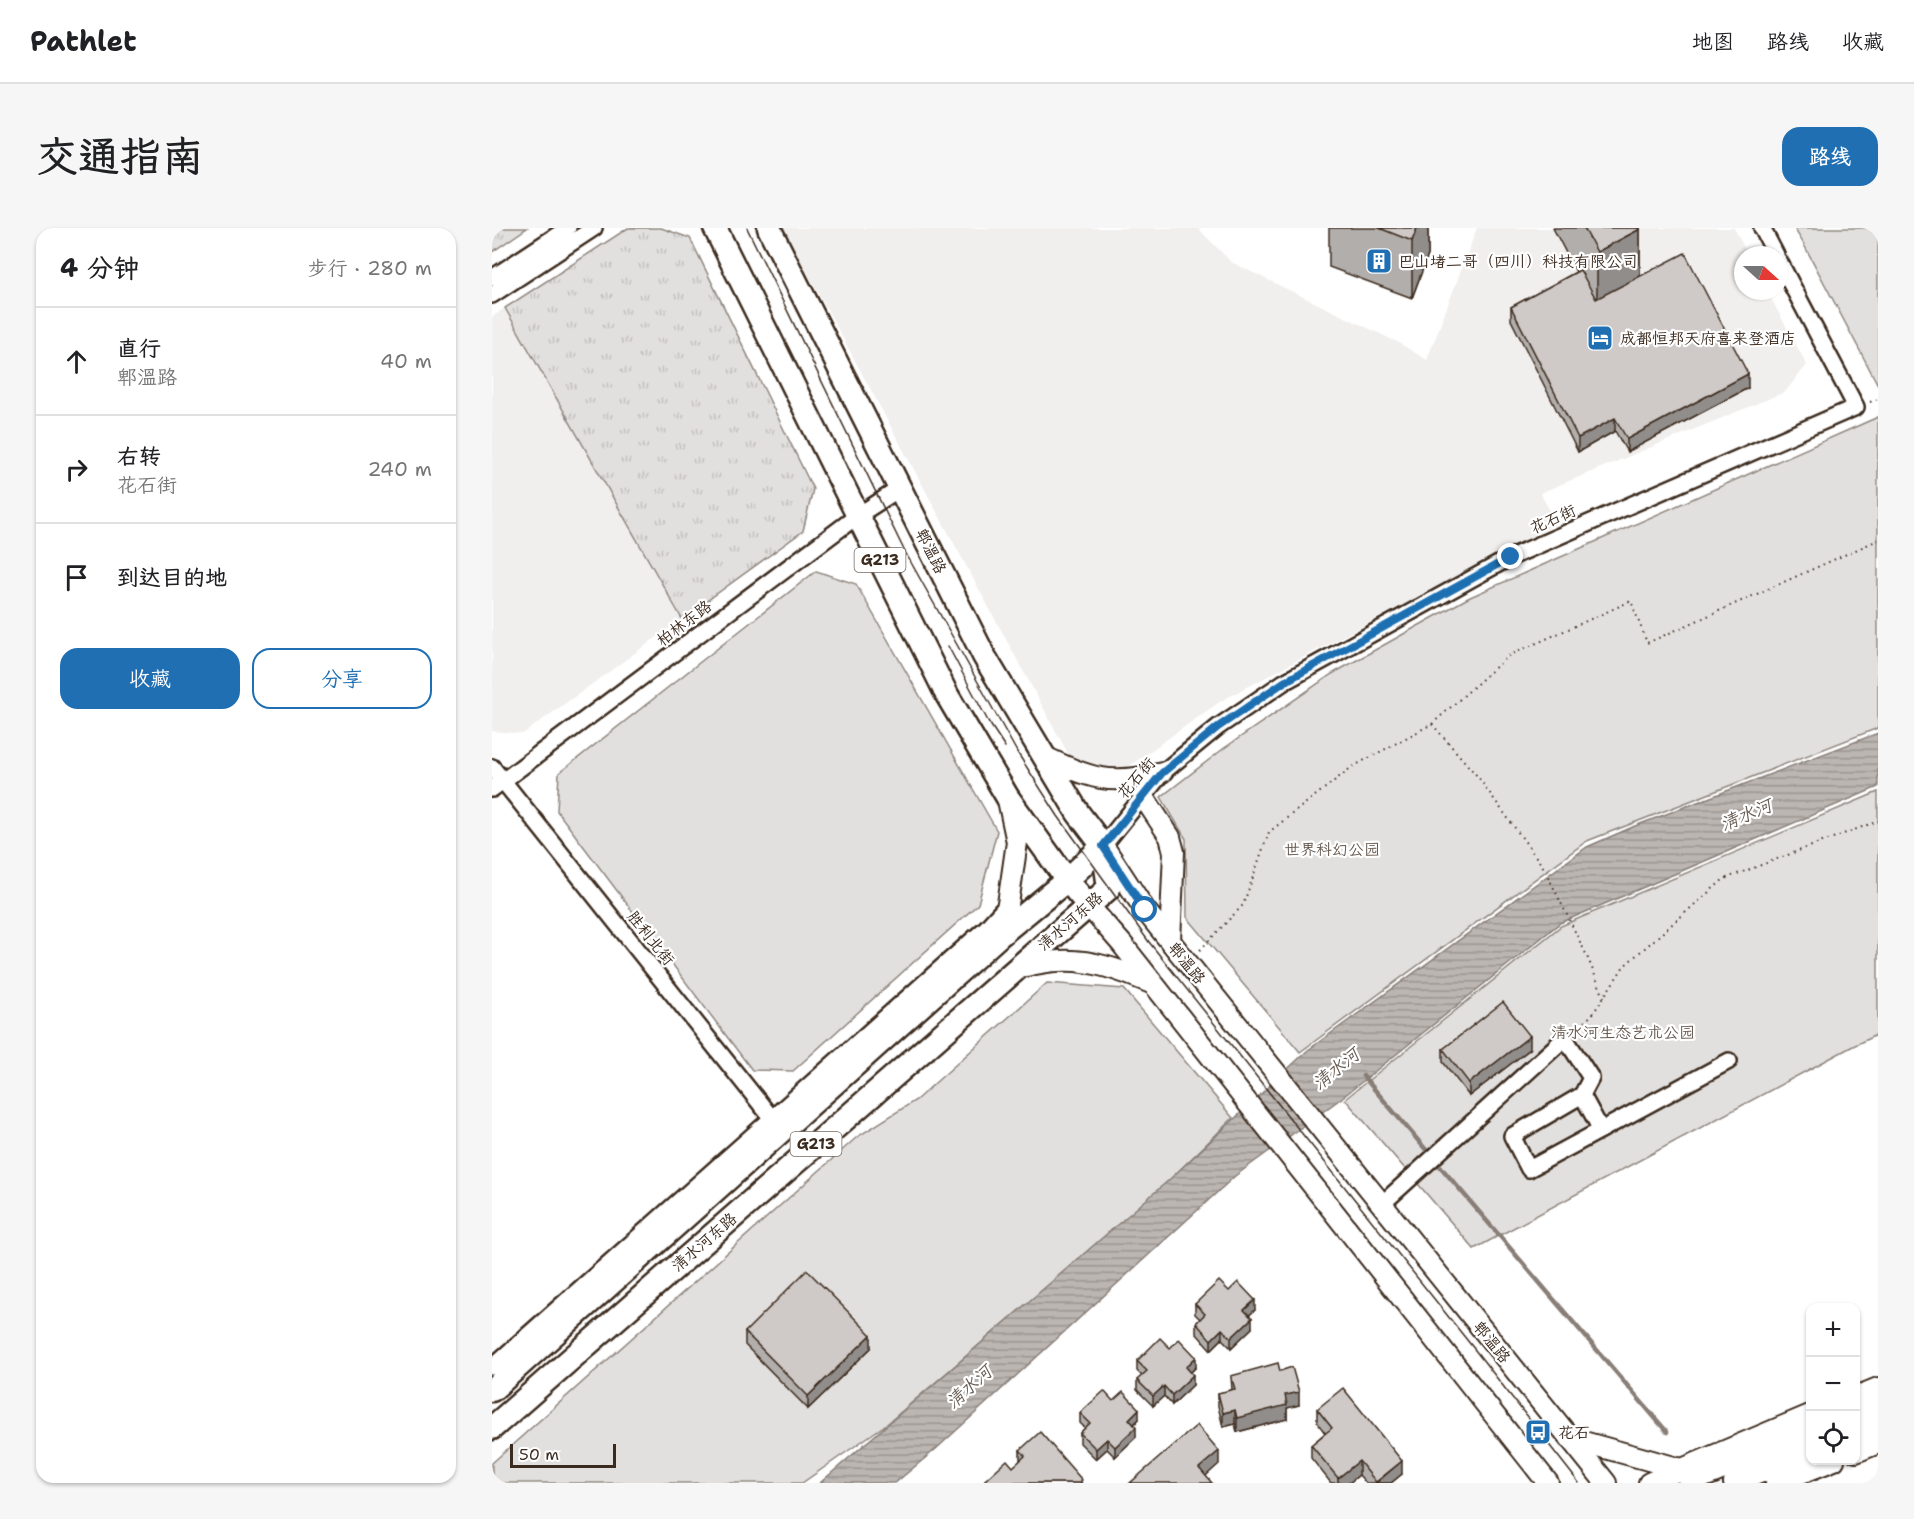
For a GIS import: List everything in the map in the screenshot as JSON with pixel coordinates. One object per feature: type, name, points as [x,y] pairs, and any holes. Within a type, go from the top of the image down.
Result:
[{"type":"highway","name":"G213","points":[[715,228],[947,695],[1008,798],[1066,880]]},
{"type":"highway","name":"郫温路","points":[[769,228],[984,656],[1078,813],[1103,846]]},
{"type":"highway","name":"清水河东路","points":[[492,1390],[777,1125],[1103,846]]},
{"type":"highway","name":"清水河东路","points":[[492,1428],[1109,888],[1103,846]]},
{"type":"highway","points":[[1066,880],[1088,905]]},
{"type":"main road","points":[[1044,756],[1081,774],[1115,780],[1136,780],[1162,772]]},
{"type":"main road","points":[[1143,796],[1170,837],[1174,852],[1170,941]]},
{"type":"main road","points":[[1000,935],[1008,904],[1017,842],[1008,798]]},
{"type":"main road","name":"郫温路","points":[[1103,846],[1145,910],[1606,1483]]},
{"type":"main road","points":[[1088,905],[1154,984],[1548,1483]]},
{"type":"main road","points":[[1017,968],[1060,960],[1094,963],[1117,969],[1154,984]]},
{"type":"main road","points":[[1860,1395],[1878,1388]]},
{"type":"main road","points":[[1860,1414],[1878,1407]]},
{"type":"main road","points":[[1569,1438],[1685,1476],[1806,1417]]},
{"type":"main road","points":[[1860,1433],[1878,1426]]},
{"type":"main road","points":[[1507,1431],[1531,1483]]},
{"type":"main road","points":[[1649,1483],[1685,1476],[1806,1435]]},
{"type":"main road","points":[[1860,1450],[1878,1443]]},
{"type":"main road","points":[[1734,1483],[1806,1455]]},
{"type":"main road","points":[[1776,1483],[1823,1465]]},
{"type":"street","points":[[492,278],[568,228]]},
{"type":"street","points":[[492,296],[594,228]]},
{"type":"street","points":[[1762,228],[1771,246]]},
{"type":"street","name":"花石街","points":[[1103,846],[1162,772],[1218,727],[1284,682],[1511,557],[1856,407],[1788,278]]},
{"type":"street","name":"柏林东路","points":[[497,785],[857,516],[899,489]]},
{"type":"street","name":"胜利北街","points":[[492,767],[497,785],[777,1125]]},
{"type":"street","points":[[492,1367],[777,1125],[986,928],[1008,904]]},
{"type":"street","points":[[1382,1204],[1565,1038],[1591,1078],[1582,1095],[1512,1136],[1529,1170],[1729,1060]]},
{"type":"street","points":[[1582,1095],[1601,1130]]},
{"type":"path","points":[[1188,963],[1243,906],[1269,832],[1352,767],[1432,724],[1508,657],[1631,602],[1647,643],[1878,540]]},
{"type":"path","points":[[1432,724],[1478,777],[1544,868],[1586,954],[1604,997]]},
{"type":"path","points":[[1565,1038],[1592,1015],[1624,966],[1724,879],[1878,821]]},
{"type":"shaded area","points":[[783,228],[1198,228],[1231,262],[1399,343],[1427,360],[1477,228],[1734,228],[1743,246],[1734,246],[1734,300],[1772,300],[1807,365],[1785,392],[1540,493],[1557,523],[1221,701],[1125,769],[1072,761]]},
{"type":"shaded area","points":[[505,308],[682,619],[523,734],[492,731],[492,317]]},
{"type":"green space","points":[[492,228],[527,228],[492,252]]},
{"type":"green space","points":[[628,228],[661,228],[690,238],[813,489],[803,531],[682,619],[505,308]]},
{"type":"green space","points":[[1794,228],[1878,228],[1878,385],[1802,241]]},
{"type":"green space","name":"世界科幻公园","points":[[1878,417],[1878,728],[1587,841],[1300,1052],[1187,917],[1186,839],[1161,797],[1223,749],[1332,674],[1468,598]]},
{"type":"green space","points":[[816,571],[856,584],[997,831],[978,904],[793,1071],[752,1070],[557,811],[559,773]]},
{"type":"green space","name":"清水河生态艺术公园","points":[[1878,792],[1878,1034],[1474,1249],[1345,1099],[1561,926]]},
{"type":"green space","points":[[1047,983],[1124,989],[1233,1118],[1155,1194],[888,1423],[802,1483],[492,1483],[492,1463],[857,1137],[916,1100]]},
{"type":"water","name":"清水河","points":[[1878,733],[1878,787],[1560,923],[1343,1097],[1235,1176],[936,1449],[895,1483],[820,1483],[1170,1179],[1308,1050],[1587,847],[1635,826]]},
{"type":"building","points":[[1379,228],[1417,228],[1412,241]]},
{"type":"building","points":[[1584,228],[1640,228],[1640,229],[1597,252]]},
{"type":"building","name":"成都恒邦天府喜来登酒店","points":[[1685,253],[1748,374],[1627,439],[1615,418],[1578,438],[1511,307],[1580,270],[1596,299]]},
{"type":"building","points":[[1503,1002],[1530,1036],[1469,1083],[1443,1049]]},
{"type":"building","points":[[807,1270],[871,1335],[808,1396],[745,1332]]},
{"type":"building","points":[[1219,1281],[1229,1291],[1238,1282],[1255,1300],[1244,1310],[1252,1318],[1231,1338],[1222,1329],[1211,1340],[1196,1323],[1205,1314],[1195,1304]]},
{"type":"building","points":[[1160,1338],[1170,1348],[1179,1339],[1196,1357],[1186,1367],[1193,1375],[1172,1395],[1164,1386],[1153,1396],[1137,1380],[1147,1371],[1137,1361]]},
{"type":"building","points":[[1278,1363],[1280,1371],[1292,1367],[1299,1392],[1285,1395],[1287,1405],[1237,1418],[1235,1410],[1223,1413],[1218,1393],[1235,1389],[1231,1376]]},
{"type":"building","points":[[1343,1388],[1402,1461],[1376,1482],[1359,1461],[1338,1478],[1311,1445],[1332,1428],[1317,1409]]},
{"type":"building","points":[[1104,1391],[1113,1401],[1123,1392],[1139,1409],[1129,1419],[1136,1427],[1115,1447],[1107,1439],[1096,1449],[1080,1433],[1090,1423],[1080,1413]]},
{"type":"building","points":[[1197,1425],[1219,1451],[1199,1468],[1212,1483],[1130,1483]]},
{"type":"building","points":[[1040,1432],[1082,1480],[1079,1483],[988,1483],[985,1480],[1007,1460],[1013,1467],[1025,1456],[1020,1450]]},
{"type":"waterway","points":[[1363,1076],[1667,1432]]},
{"type":"tram line","points":[[747,228],[904,550],[1017,752],[1058,816],[1149,942],[1579,1483]]},
{"type":"tram line","points":[[948,646],[988,721],[1005,747]]},
{"type":"place","name":"巴山堵二哥（四川）科技有限公司","points":[[1379,261]]},
{"type":"place","name":"成都恒邦天府喜来登酒店","points":[[1600,338]]},
{"type":"place","name":"花石","points":[[1538,1432]]},
{"type":"route","points":[[1145,910],[1103,846],[1162,772],[1218,727],[1284,682],[1511,557]]}]
